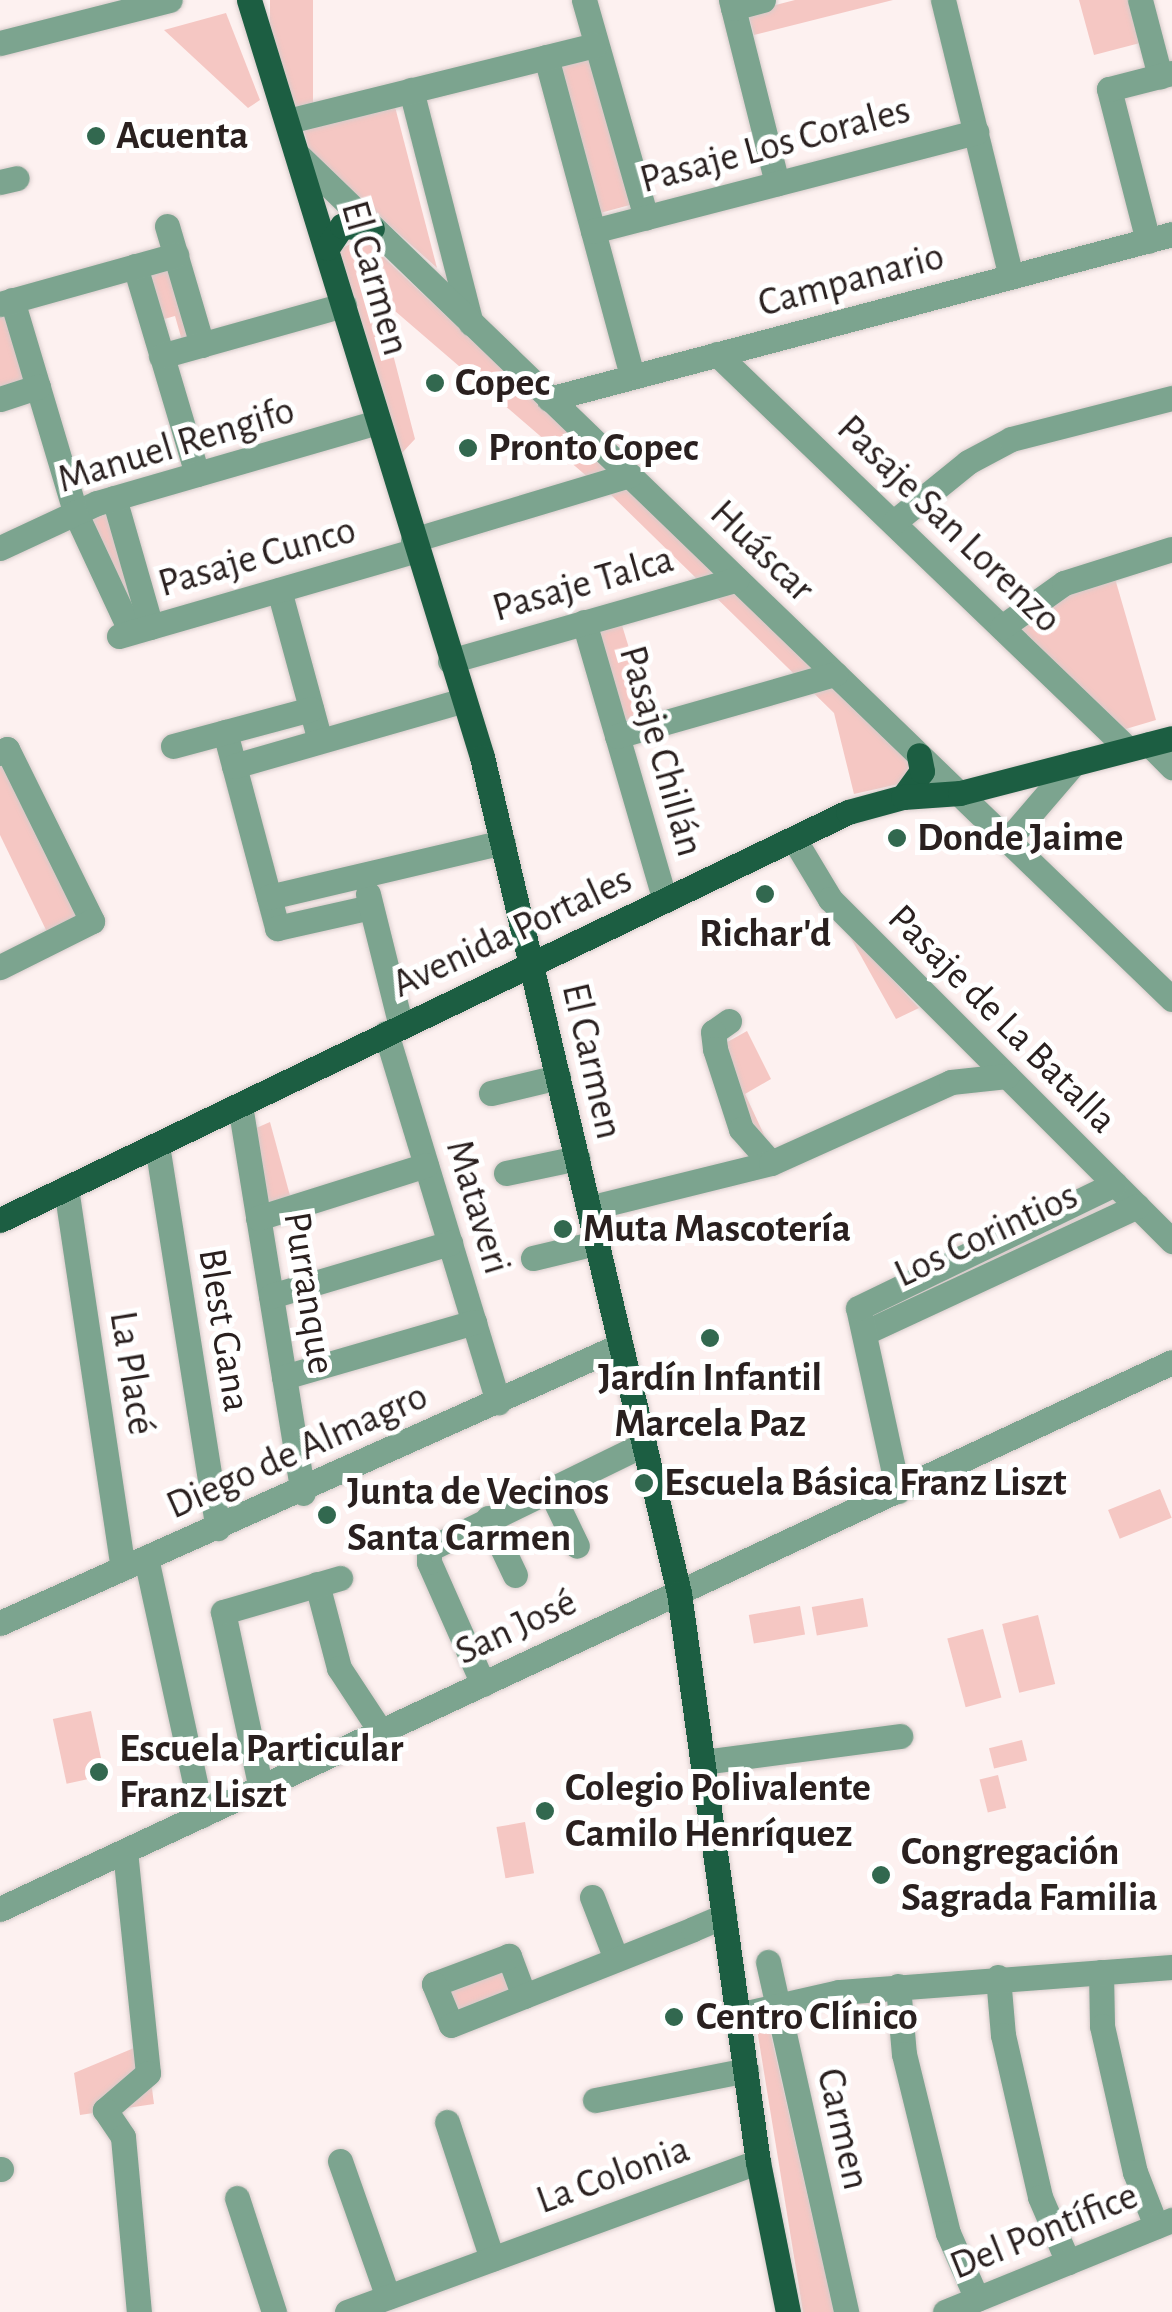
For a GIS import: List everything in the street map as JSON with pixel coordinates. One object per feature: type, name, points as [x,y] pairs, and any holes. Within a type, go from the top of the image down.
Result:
[{"type":"main road","name":"El Carmen","points":[[249,0],[464,700],[503,842],[679,1593],[758,2162],[788,2312]]},
{"type":"main road","points":[[327,248],[342,226],[372,228]]},
{"type":"main road","name":"Avenida Portales","points":[[0,1220],[848,812],[903,797],[960,794],[1149,744]]},
{"type":"main road","points":[[903,797],[922,771],[920,755]]},
{"type":"main road","name":"El Carmen","points":[[758,2162],[756,2201],[772,2312]]},
{"type":"street","points":[[0,43],[135,4],[170,0]]},
{"type":"street","points":[[584,0],[646,217]]},
{"type":"street","points":[[763,0],[732,4],[777,184]]},
{"type":"street","points":[[943,0],[1011,276]]},
{"type":"street","points":[[1140,0],[1166,74],[1109,88],[1160,238]]},
{"type":"street","points":[[288,121],[595,45]]},
{"type":"street","points":[[546,57],[632,376]]},
{"type":"street","points":[[411,90],[472,324]]},
{"type":"street","name":"Pasaje Los Corales","points":[[593,232],[976,132]]},
{"type":"street","name":"Huáscar","points":[[300,157],[1172,999]]},
{"type":"street","points":[[168,226],[202,344]]},
{"type":"street","name":"Campanario","points":[[549,398],[1160,238]]},
{"type":"street","points":[[134,632],[75,512],[38,387],[6,302],[176,255]]},
{"type":"street","points":[[136,266],[197,474]]},
{"type":"street","points":[[161,356],[344,305]]},
{"type":"street","name":"Pasaje San Lorenzo","points":[[717,354],[1002,627],[1149,744],[1172,767]]},
{"type":"street","points":[[0,399],[38,387]]},
{"type":"street","points":[[894,522],[968,462],[1011,439],[1172,398]]},
{"type":"street","name":"Manuel Rengifo","points":[[0,548],[114,498],[378,422]]},
{"type":"street","name":"Pasaje Cunco","points":[[134,632],[279,590],[629,476]]},
{"type":"street","points":[[114,498],[134,632]]},
{"type":"street","points":[[1002,627],[1064,583],[1172,549]]},
{"type":"street","name":"Pasaje Talca","points":[[450,662],[737,579]]},
{"type":"street","points":[[279,590],[320,741]]},
{"type":"street","name":"Pasaje Chillán","points":[[584,622],[665,900]]},
{"type":"street","points":[[617,736],[835,674]]},
{"type":"street","points":[[234,766],[464,700]]},
{"type":"street","points":[[173,746],[312,709]]},
{"type":"street","points":[[225,732],[277,928],[371,907]]},
{"type":"street","points":[[0,967],[92,921],[4,751]]},
{"type":"street","points":[[1008,840],[1074,764]]},
{"type":"street","name":"Pasaje de La Batalla","points":[[794,839],[822,891],[1172,1241]]},
{"type":"street","points":[[269,898],[503,842]]},
{"type":"street","name":"Mataveri","points":[[363,875],[426,1165],[498,1402]]},
{"type":"street","points":[[728,1021],[713,1032],[741,1129],[744,1155],[731,1174]]},
{"type":"street","points":[[962,1078],[969,1039]]},
{"type":"street","points":[[589,1208],[731,1174],[827,1143],[903,1098],[962,1078],[1006,1076]]},
{"type":"street","points":[[491,1094],[558,1077]]},
{"type":"street","name":"Purranque","points":[[240,1105],[303,1493]]},
{"type":"street","points":[[741,1129],[771,1162]]},
{"type":"street","name":"Blest Gana","points":[[157,1144],[218,1528]]},
{"type":"street","points":[[506,1174],[577,1158]]},
{"type":"street","points":[[258,1218],[426,1165]]},
{"type":"street","points":[[862,1320],[1115,1184]]},
{"type":"street","name":"La Placé","points":[[66,1188],[135,1563],[202,1815]]},
{"type":"street","name":"Los Corintios","points":[[898,1491],[862,1320],[1137,1206]]},
{"type":"street","points":[[533,1258],[596,1242]]},
{"type":"street","points":[[271,1296],[450,1243]]},
{"type":"street","points":[[284,1377],[474,1322]]},
{"type":"street","name":"Diego de Almagro","points":[[1,1620],[303,1493],[621,1345]]},
{"type":"street","name":"San José","points":[[0,1909],[1172,1362]]},
{"type":"street","points":[[483,1684],[428,1553],[488,1518],[644,1444]]},
{"type":"street","points":[[549,1488],[577,1546]]},
{"type":"street","points":[[488,1518],[515,1576]]},
{"type":"street","points":[[261,1788],[222,1612],[329,1581],[339,1668],[381,1732]]},
{"type":"street","points":[[703,1762],[900,1736]]},
{"type":"street","points":[[125,1851],[148,2073],[105,2110],[123,2137],[138,2312]]},
{"type":"street","points":[[592,1897],[616,1959]]},
{"type":"street","points":[[524,1996],[724,1916]]},
{"type":"street","name":"Carmen","points":[[768,1962],[846,2312]]},
{"type":"street","points":[[738,2015],[898,1986],[1172,1967]]},
{"type":"street","points":[[1101,1972],[1102,2026],[1135,2172],[1164,2223]]},
{"type":"street","points":[[998,1978],[1003,2035],[1040,2197],[1068,2262]]},
{"type":"street","points":[[898,1986],[904,2054],[948,2233],[977,2299]]},
{"type":"street","points":[[594,2100],[746,2070]]},
{"type":"street","points":[[447,2122],[492,2259]]},
{"type":"street","points":[[340,2161],[388,2297]]},
{"type":"street","name":"La Colonia","points":[[348,2312],[758,2162]]},
{"type":"street","points":[[237,2198],[274,2312]]},
{"type":"street","name":"Del Pontífice","points":[[945,2312],[1164,2223]]},
{"type":"shaded area","points":[[270,0],[313,0],[313,107],[270,107]]},
{"type":"shaded area","points":[[795,0],[893,0],[754,35],[748,12]]},
{"type":"shaded area","points":[[1079,0],[1128,0],[1140,43],[1094,55]]},
{"type":"shaded area","points":[[226,13],[260,100],[248,108],[164,30]]},
{"type":"shaded area","points":[[602,49],[643,202],[596,214],[555,62]]},
{"type":"shaded area","points":[[394,103],[437,268],[310,154],[303,126]]},
{"type":"shaded area","points":[[363,238],[610,470],[590,479],[395,311],[383,316],[415,439],[401,454],[338,250]]},
{"type":"shaded area","points":[[167,262],[195,343],[183,344],[175,316],[157,321],[143,272]]},
{"type":"shaded area","points":[[8,306],[32,383],[0,391],[0,309]]},
{"type":"shaded area","points":[[626,483],[909,762],[908,782],[854,794],[834,713],[605,489]]},
{"type":"shaded area","points":[[111,512],[143,623],[85,521]]},
{"type":"shaded area","points":[[1114,575],[1156,720],[1119,731],[1015,627],[1063,595]]},
{"type":"shaded area","points":[[621,622],[649,714],[623,722],[595,630]]},
{"type":"shaded area","points":[[0,760],[81,918],[48,934],[0,835]]},
{"type":"shaded area","points":[[847,931],[919,1008],[896,1019]]},
{"type":"shaded area","points":[[747,1031],[771,1079],[745,1094],[772,1152],[759,1144],[722,1045]]},
{"type":"shaded area","points":[[270,1122],[292,1203],[263,1213],[247,1132]]},
{"type":"shaded area","points":[[1160,1489],[1172,1518],[1120,1539],[1108,1510]]},
{"type":"shaded area","points":[[863,1598],[868,1627],[817,1636],[812,1607]]},
{"type":"shaded area","points":[[800,1606],[805,1635],[754,1644],[749,1615]]},
{"type":"shaded area","points":[[1038,1615],[1055,1684],[1019,1693],[1002,1624]]},
{"type":"shaded area","points":[[983,1629],[1001,1698],[966,1707],[947,1639]]},
{"type":"shaded area","points":[[91,1711],[105,1776],[67,1784],[53,1719]]},
{"type":"shaded area","points":[[1022,1740],[1027,1760],[994,1769],[989,1748]]},
{"type":"shaded area","points":[[998,1775],[1006,1808],[988,1813],[980,1780]]},
{"type":"shaded area","points":[[525,1822],[534,1873],[505,1878],[496,1827]]},
{"type":"shaded area","points":[[505,1965],[515,1993],[456,2015],[446,1987]]},
{"type":"shaded area","points":[[767,2018],[834,2312],[803,2312],[756,2023]]},
{"type":"shaded area","points":[[146,2043],[154,2104],[80,2115],[74,2073]]},
{"type":"place","name":"Acuenta","points":[[96,136]]},
{"type":"place","name":"Copec","points":[[435,383]]},
{"type":"place","name":"Pronto Copec","points":[[468,448]]},
{"type":"place","name":"Donde Jaime","points":[[897,838]]},
{"type":"place","name":"Richar'd","points":[[765,894]]},
{"type":"place","name":"Muta Mascotería","points":[[563,1229]]},
{"type":"place","name":"Jardín Infantil Marcela Paz","points":[[710,1338]]},
{"type":"place","name":"Escuela Básica Franz Liszt","points":[[644,1483]]},
{"type":"place","name":"Junta de Vecinos Santa Carmen","points":[[327,1515]]},
{"type":"place","name":"Escuela Particular Franz Liszt","points":[[99,1772]]},
{"type":"place","name":"Colegio Polivalente Camilo Henríquez","points":[[545,1811]]},
{"type":"place","name":"Congregación Sagrada Familia","points":[[881,1875]]},
{"type":"place","name":"Centro Clínico","points":[[674,2017]]}]
